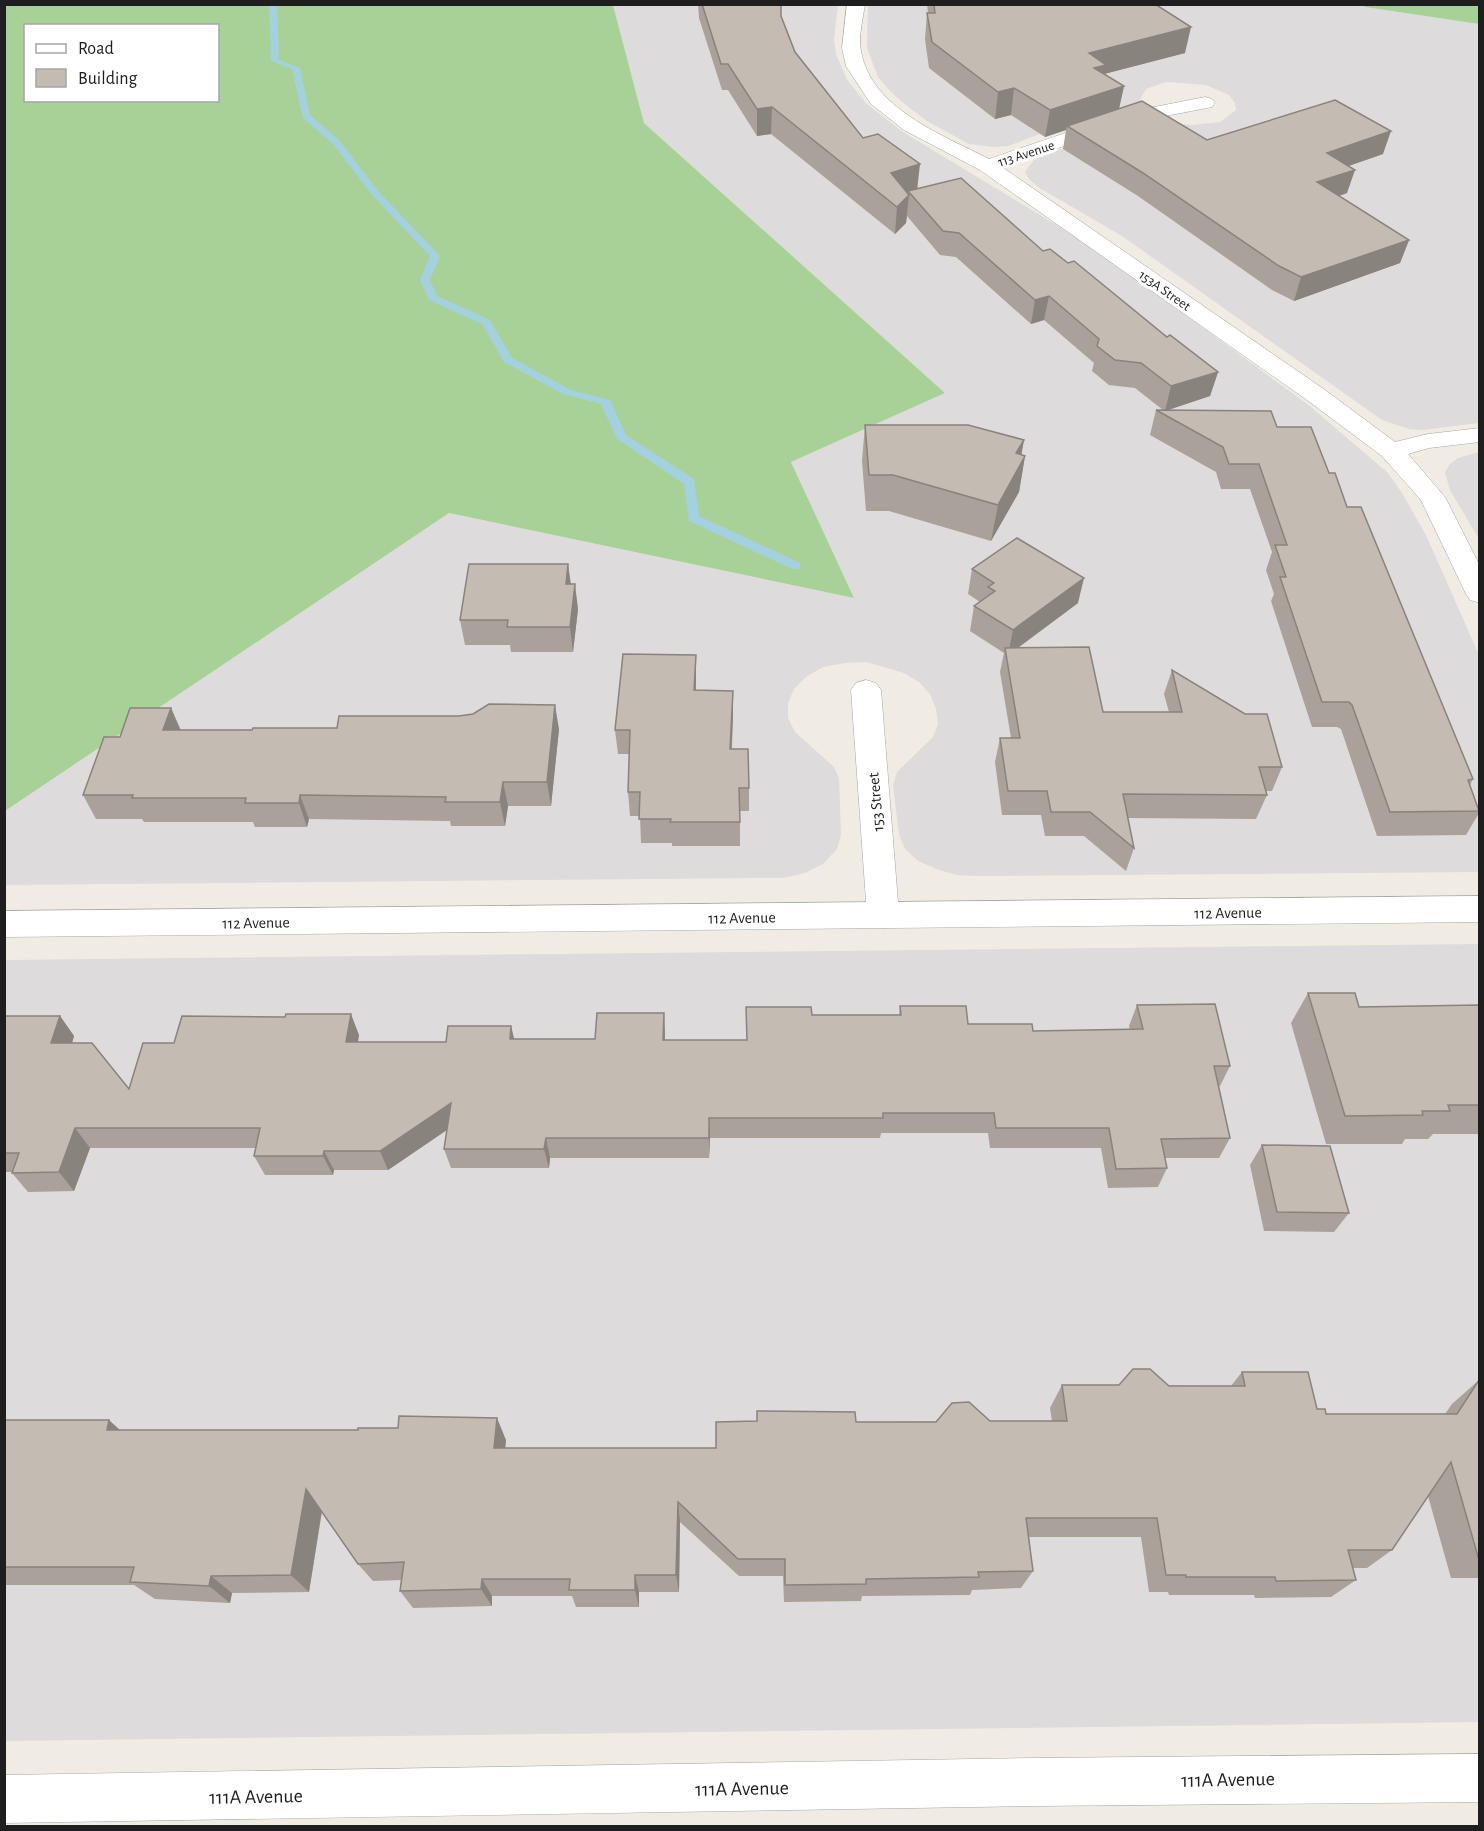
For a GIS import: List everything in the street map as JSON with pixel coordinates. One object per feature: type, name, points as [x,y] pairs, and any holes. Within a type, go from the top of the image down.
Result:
[{"type":"street","name":"153A Street","points":[[856,4],[851,48],[855,66],[878,100],[911,126],[987,166],[1316,395],[1391,452],[1432,497],[1479,594]]},
{"type":"street","name":"113 Avenue","points":[[987,166],[1131,117],[1205,103]]},
{"type":"street","points":[[1391,452],[1428,441],[1479,435]]},
{"type":"street","name":"153 Street","points":[[866,690],[884,915]]},
{"type":"street","name":"112 Avenue","points":[[4,924],[1479,909]]},
{"type":"street","name":"111A Avenue","points":[[4,1799],[1024,1782],[1479,1778]]},
{"type":"shaded area","points":[[868,4],[1362,4],[1365,7],[1479,24],[1479,423],[1422,430],[1409,429],[1382,420],[1122,236],[1038,187],[1025,172],[1034,160],[1085,139],[1164,122],[1192,125],[1220,122],[1236,110],[1235,103],[1229,95],[1206,85],[1166,82],[1146,89],[1133,106],[1064,125],[1008,146],[969,144],[927,121],[891,92],[878,77],[867,48]]},
{"type":"shaded area","points":[[613,5],[838,5],[834,39],[836,54],[847,80],[867,104],[903,132],[1096,249],[1311,407],[1388,473],[1426,535],[1479,655],[1479,872],[976,876],[957,875],[939,870],[918,861],[905,849],[899,834],[893,786],[897,772],[933,737],[938,724],[936,709],[930,694],[919,682],[904,673],[866,662],[823,667],[806,677],[794,689],[788,703],[788,718],[795,732],[834,767],[839,778],[841,835],[837,849],[823,864],[805,873],[783,878],[5,885],[5,811],[449,513],[854,598],[791,462],[945,393],[644,123]]},
{"type":"shaded area","points":[[1480,452],[1479,539],[1450,490],[1445,473],[1449,465],[1458,458]]},
{"type":"shaded area","points":[[1479,944],[1479,1722],[5,1741],[4,960]]},
{"type":"green space","points":[[5,5],[613,5],[644,123],[945,393],[791,462],[854,598],[449,513],[5,811]]},
{"type":"green space","points":[[1362,5],[1479,5],[1479,24],[1365,7]]},
{"type":"building","points":[[702,4],[781,4],[781,16],[795,52],[863,138],[878,134],[920,164],[891,173],[909,195],[897,207],[772,107],[757,109],[728,64],[721,64]]},
{"type":"building","points":[[934,4],[1155,4],[1191,27],[1089,53],[1106,65],[1094,68],[1124,86],[1050,110],[1014,88],[998,92],[932,42],[927,13],[935,13]]},
{"type":"building","points":[[1335,100],[1391,131],[1327,153],[1355,170],[1317,182],[1409,240],[1301,277],[1279,266],[1143,173],[1067,126],[1142,101],[1207,140]]},
{"type":"building","points":[[961,178],[1043,251],[1050,249],[1068,263],[1074,261],[1167,337],[1170,335],[1218,372],[1171,386],[1141,363],[1115,360],[1097,346],[1099,339],[1049,296],[1035,300],[959,233],[943,231],[908,191]]},
{"type":"building","points":[[1156,410],[1271,411],[1277,427],[1311,427],[1329,473],[1335,473],[1347,507],[1361,507],[1473,779],[1468,780],[1479,811],[1390,812],[1352,705],[1349,702],[1322,702],[1280,577],[1286,577],[1275,545],[1287,545],[1259,464],[1229,464],[1223,447]]},
{"type":"building","points":[[865,425],[968,425],[1024,440],[1016,453],[1025,456],[998,505],[893,475],[869,475]]},
{"type":"building","points":[[1017,538],[1084,578],[1013,630],[974,606],[995,591],[988,587],[994,583],[972,569]]},
{"type":"building","points":[[469,564],[568,564],[566,584],[575,584],[570,627],[507,627],[508,620],[460,620]]},
{"type":"building","points":[[1089,647],[1103,712],[1182,712],[1172,670],[1245,714],[1267,714],[1282,767],[1259,767],[1267,795],[1123,794],[1134,848],[1090,812],[1051,812],[1047,791],[1008,791],[1000,738],[1020,738],[1005,648]]},
{"type":"building","points":[[623,654],[696,655],[694,690],[733,691],[730,749],[748,749],[749,788],[739,788],[740,822],[670,822],[671,819],[639,819],[640,792],[628,792],[630,730],[615,730]]},
{"type":"building","points":[[489,704],[555,705],[547,782],[503,782],[500,802],[445,802],[446,797],[300,795],[299,803],[245,803],[246,798],[132,798],[133,795],[83,795],[104,737],[120,737],[130,708],[171,708],[163,730],[252,730],[253,728],[337,728],[339,716],[459,716],[473,714]]},
{"type":"building","points":[[1308,993],[1355,993],[1359,1007],[1479,1005],[1479,1105],[1448,1105],[1450,1111],[1422,1111],[1423,1115],[1345,1116]]},
{"type":"building","points":[[1215,1004],[1230,1066],[1214,1066],[1230,1138],[1161,1139],[1167,1168],[1116,1169],[1109,1128],[996,1128],[994,1113],[883,1113],[883,1118],[709,1118],[709,1138],[546,1138],[544,1149],[444,1149],[451,1103],[380,1151],[324,1151],[323,1156],[254,1156],[260,1128],[75,1128],[59,1172],[12,1173],[19,1153],[4,1153],[4,1016],[60,1016],[51,1043],[92,1043],[129,1089],[143,1043],[174,1043],[182,1016],[285,1017],[286,1014],[351,1014],[346,1042],[446,1042],[448,1026],[511,1026],[510,1039],[595,1039],[597,1013],[664,1013],[663,1040],[747,1040],[746,1007],[811,1007],[812,1015],[901,1015],[900,1006],[966,1006],[968,1024],[1032,1024],[1033,1031],[1143,1029],[1137,1005]]},
{"type":"building","points":[[1262,1145],[1330,1146],[1349,1213],[1277,1212]]},
{"type":"building","points":[[1133,1369],[1150,1369],[1169,1386],[1245,1386],[1242,1372],[1308,1372],[1317,1409],[1325,1409],[1326,1414],[1457,1414],[1479,1380],[1479,1560],[1451,1462],[1392,1550],[1348,1550],[1356,1580],[1276,1581],[1275,1577],[1166,1575],[1157,1518],[1026,1518],[1033,1571],[978,1572],[979,1577],[866,1579],[866,1584],[785,1585],[785,1559],[738,1559],[678,1502],[676,1575],[635,1575],[635,1590],[569,1590],[570,1579],[482,1579],[481,1589],[400,1591],[404,1562],[358,1564],[306,1489],[291,1575],[211,1576],[209,1586],[130,1582],[134,1567],[4,1567],[4,1420],[109,1420],[107,1430],[358,1430],[358,1428],[398,1428],[399,1416],[497,1418],[494,1448],[716,1448],[716,1422],[757,1421],[757,1411],[855,1412],[856,1422],[936,1422],[952,1403],[969,1402],[990,1421],[1067,1421],[1062,1385],[1119,1385]]},
{"type":"waterway","points":[[273,4],[275,61],[296,68],[306,116],[336,142],[376,194],[435,256],[425,280],[433,298],[486,322],[508,360],[567,392],[606,402],[621,437],[690,482],[693,518],[796,566]]}]
